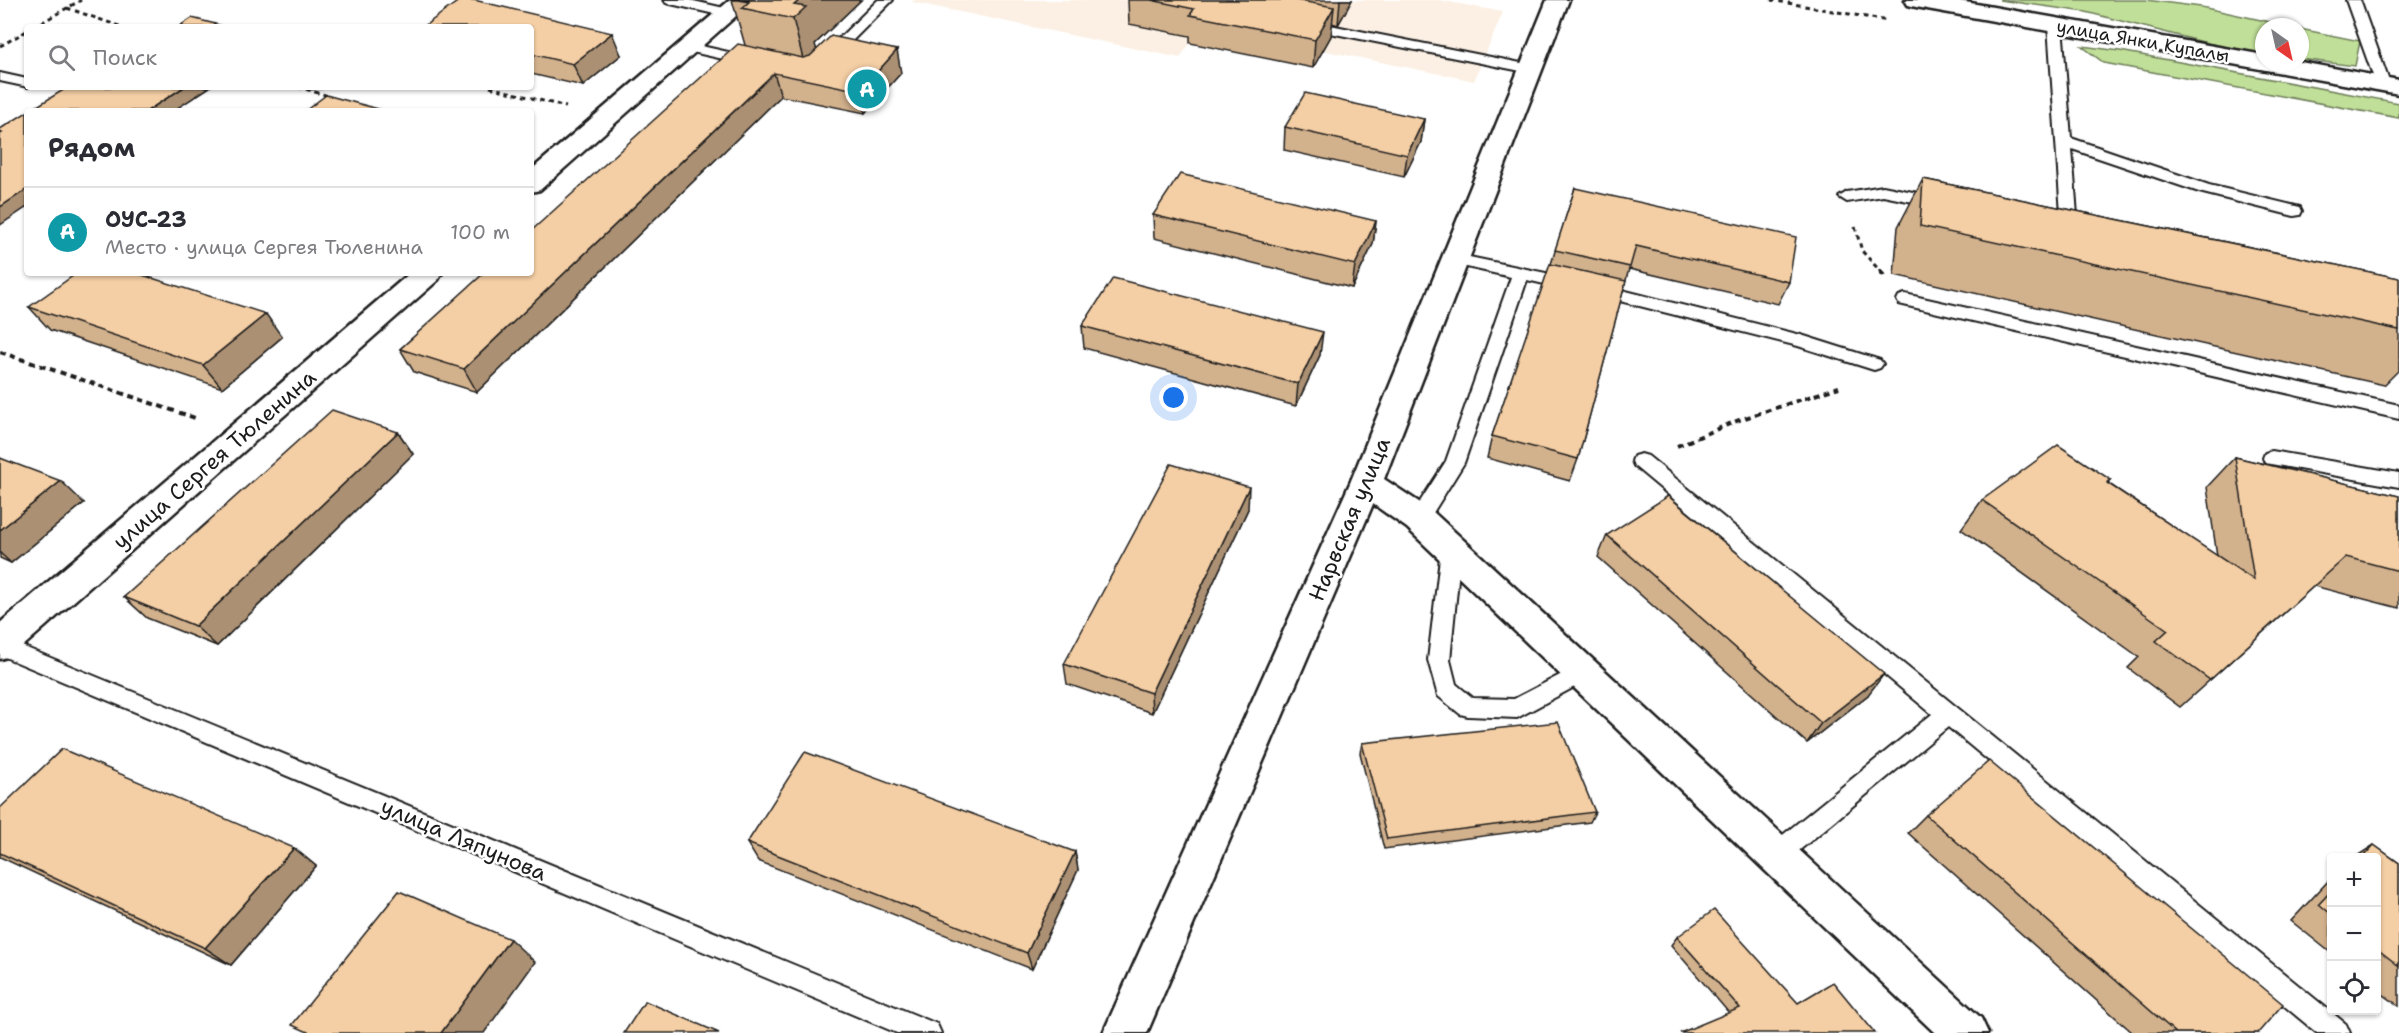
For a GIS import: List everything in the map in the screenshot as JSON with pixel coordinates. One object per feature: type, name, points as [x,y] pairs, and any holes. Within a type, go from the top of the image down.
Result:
[{"type":"street","name":"Нарвская улица","points":[[1125,1033],[1366,483],[1558,0]]},
{"type":"street","name":"улица Янки Купалы","points":[[1916,0],[2255,61]]},
{"type":"street","points":[[534,181],[735,7]]},
{"type":"street","name":"улица Янки Купалы","points":[[2309,71],[2391,85]]},
{"type":"street","name":"улица Сергея Тюленина","points":[[0,645],[425,276]]},
{"type":"street","points":[[1366,483],[1419,519],[1966,1033]]},
{"type":"lane","points":[[671,0],[735,7]]},
{"type":"lane","points":[[818,66],[886,0]]},
{"type":"lane","points":[[2353,0],[2370,52],[2391,85]]},
{"type":"lane","points":[[1286,21],[1531,69]]},
{"type":"lane","points":[[2055,25],[2070,229]]},
{"type":"lane","points":[[688,47],[765,64]]},
{"type":"lane","points":[[0,77],[24,82]]},
{"type":"lane","points":[[2064,141],[2204,189],[2294,211]]},
{"type":"lane","points":[[1847,197],[1883,191],[1953,205]]},
{"type":"lane","points":[[1455,259],[1801,341],[1874,364]]},
{"type":"lane","points":[[1419,519],[1455,463],[1521,273]]},
{"type":"lane","points":[[1905,300],[2399,412]]},
{"type":"lane","points":[[2272,458],[2399,480]]},
{"type":"lane","points":[[1641,461],[2337,1033]]},
{"type":"lane","points":[[1451,549],[1439,660],[1446,689],[1468,707],[1517,709],[1583,672]]},
{"type":"lane","name":"улица Ляпунова","points":[[0,645],[928,1033]]},
{"type":"lane","points":[[1776,855],[1948,714]]},
{"type":"path","points":[[39,24],[81,0]]},
{"type":"path","points":[[67,8],[113,24]]},
{"type":"path","points":[[0,46],[24,33]]},
{"type":"path","points":[[306,90],[336,99]]},
{"type":"path","points":[[501,90],[607,118]]},
{"type":"path","points":[[0,352],[242,434]]},
{"type":"shaded area","points":[[914,0],[1439,0],[1503,12],[1474,81],[1202,26],[1180,58],[912,2]]},
{"type":"green space","points":[[1999,0],[2146,0],[2201,7],[2255,19],[2255,54],[2246,53],[2086,12]]},
{"type":"green space","points":[[2309,31],[2360,41],[2355,66],[2309,60]]},
{"type":"green space","points":[[2082,46],[2120,51],[2399,103],[2399,118],[2104,63]]},
{"type":"building","points":[[460,0],[474,0],[612,33],[573,64],[534,55],[534,24],[427,24]]},
{"type":"building","points":[[739,0],[800,0],[794,5],[806,7],[793,19],[742,8],[749,2]]},
{"type":"building","points":[[1151,0],[1295,0],[1334,7],[1315,40],[1190,15],[1194,9]]},
{"type":"building","points":[[192,18],[215,24],[183,24]]},
{"type":"building","points":[[831,36],[897,50],[860,91],[774,73],[464,369],[400,349],[481,276],[534,276],[534,228],[738,44],[803,58],[810,56]]},
{"type":"building","points":[[63,90],[179,90],[152,108],[34,108]]},
{"type":"building","points":[[1305,93],[1424,119],[1407,155],[1285,127]]},
{"type":"building","points":[[326,95],[375,108],[309,108]]},
{"type":"building","points":[[24,114],[24,191],[0,207],[0,134],[2,133],[0,129]]},
{"type":"building","points":[[1180,174],[1376,221],[1355,265],[1153,215]]},
{"type":"building","points":[[1923,179],[2399,278],[2399,330],[1920,226]]},
{"type":"building","points":[[1575,188],[1796,237],[1789,282],[1636,246],[1630,267],[1555,250]]},
{"type":"building","points":[[1550,264],[1626,281],[1578,459],[1492,436]]},
{"type":"building","points":[[73,276],[146,276],[266,314],[203,365],[29,307]]},
{"type":"building","points":[[1113,278],[1323,332],[1298,384],[1082,326]]},
{"type":"building","points":[[332,410],[398,432],[195,626],[124,597]]},
{"type":"building","points":[[2058,445],[2111,480],[2107,483],[2254,580],[2235,457],[2399,496],[2399,571],[2346,557],[2210,680],[2156,641],[2168,630],[1982,500]]},
{"type":"building","points":[[0,458],[61,481],[0,530]]},
{"type":"building","points":[[1171,464],[1249,487],[1151,693],[1064,664]]},
{"type":"building","points":[[1668,496],[1884,674],[1821,723],[1607,535]]},
{"type":"building","points":[[1558,722],[1595,812],[1387,839],[1362,743]]},
{"type":"building","points":[[62,749],[294,848],[205,948],[0,853],[0,808]]},
{"type":"building","points":[[805,752],[1075,852],[1027,953],[747,843]]},
{"type":"building","points":[[1989,761],[2283,1004],[2258,1033],[2176,1033],[1926,815]]},
{"type":"building","points":[[2374,845],[2399,863],[2399,966],[2381,952],[2381,853],[2367,853]]},
{"type":"building","points":[[399,891],[510,939],[441,1033],[310,1033],[292,1025]]},
{"type":"building","points":[[2327,895],[2327,911],[2319,904]]},
{"type":"building","points":[[1714,910],[1798,1003],[1833,982],[1875,1033],[1680,1033],[1740,1008],[1677,937]]},
{"type":"building","points":[[645,1001],[719,1033],[624,1033]]},
{"type":"place","name":"ОУС-23","points":[[867,89]]}]
